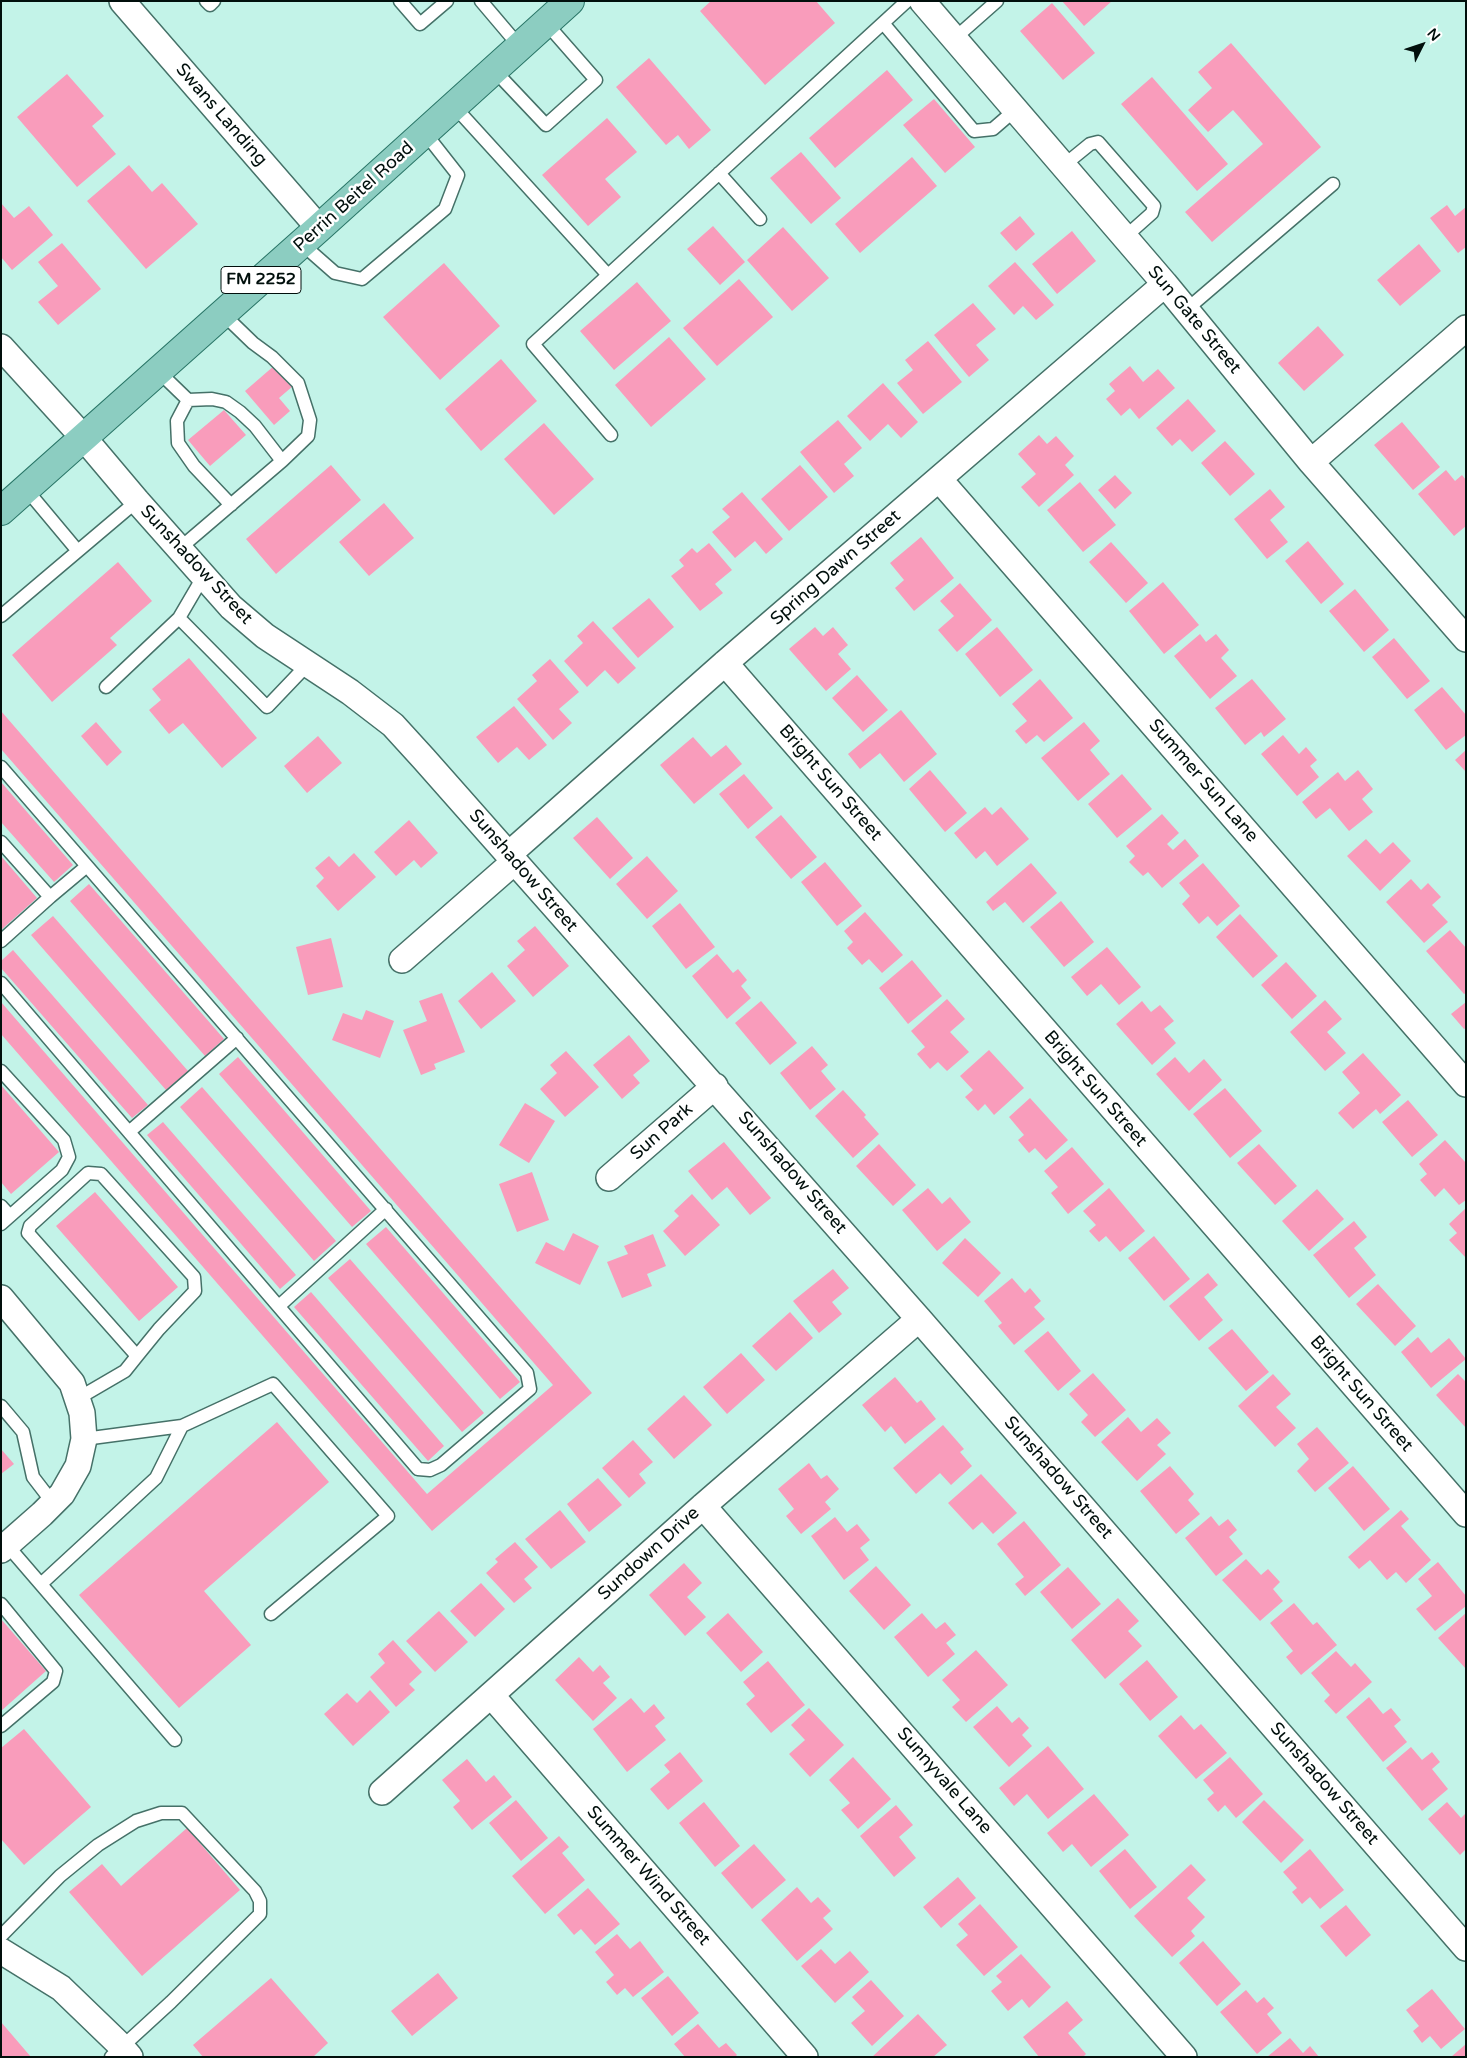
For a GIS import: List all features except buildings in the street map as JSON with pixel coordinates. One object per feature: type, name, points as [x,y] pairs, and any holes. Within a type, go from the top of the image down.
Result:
[{"type":"main road","name":"Perrin Beitel Road","points":[[1,510],[311,236],[570,1]]},
{"type":"street","name":"Swans Landing","points":[[122,1],[311,236]]},
{"type":"street","name":"Sun Gate Street","points":[[922,1],[1165,284],[1311,462],[1466,639]]},
{"type":"street","name":"Spring Dawn Street","points":[[402,960],[725,663],[1165,284]]},
{"type":"street","points":[[1311,462],[1466,328]]},
{"type":"street","name":"Sunshadow Street","points":[[1,347],[83,437],[231,608],[265,636],[350,692],[393,725],[715,1086],[1466,1948]]},
{"type":"street","name":"Summer Sun Lane","points":[[939,479],[1466,1084]]},
{"type":"street","name":"Bright Sun Street","points":[[725,663],[1466,1514]]},
{"type":"street","name":"Sun Park","points":[[609,1178],[715,1086]]},
{"type":"street","points":[[1,1298],[72,1383],[82,1413],[84,1439],[78,1466],[62,1494],[4,1547]]},
{"type":"street","name":"Sundown Drive","points":[[382,1792],[704,1506],[919,1319]]},
{"type":"street","name":"Sunnyvale Lane","points":[[704,1506],[1184,2057]]},
{"type":"street","name":"Summer Wind Street","points":[[491,1695],[805,2057]]},
{"type":"street","points":[[1,1951],[61,1988],[121,2054]]},
{"type":"lane","points":[[206,1],[210,5],[214,1]]},
{"type":"lane","points":[[400,1],[420,24],[447,1]]},
{"type":"lane","points":[[481,1],[520,47]]},
{"type":"lane","points":[[611,435],[533,344],[607,274],[907,1]]},
{"type":"lane","points":[[954,39],[997,1]]},
{"type":"lane","points":[[494,70],[546,125],[596,80],[546,22]]},
{"type":"lane","points":[[883,23],[974,131],[993,129],[1015,110]]},
{"type":"lane","points":[[454,106],[607,274]]},
{"type":"lane","points":[[311,236],[335,273],[362,279],[445,209],[458,175],[425,132]]},
{"type":"lane","points":[[1063,166],[1090,144],[1098,142],[1154,206],[1152,213],[1125,237]]},
{"type":"lane","points":[[719,173],[760,219]]},
{"type":"lane","points":[[1186,310],[1333,184]]},
{"type":"lane","points":[[179,548],[232,505],[308,436],[310,420],[298,383],[272,357],[253,343],[223,314]]},
{"type":"lane","points":[[158,371],[188,400],[212,399],[226,402],[255,426],[282,461]]},
{"type":"lane","points":[[188,400],[177,421],[178,443],[194,466],[232,505]]},
{"type":"lane","points":[[26,489],[78,550]]},
{"type":"lane","points":[[1,616],[137,501]]},
{"type":"lane","points":[[106,687],[179,618],[203,577]]},
{"type":"lane","points":[[179,618],[267,707],[308,664]]},
{"type":"lane","points":[[1,767],[527,1373],[530,1388],[441,1465],[430,1470],[418,1469],[1,983]]},
{"type":"lane","points":[[1,842],[50,897]]},
{"type":"lane","points":[[1,941],[87,866]]},
{"type":"lane","points":[[128,1132],[237,1038]]},
{"type":"lane","points":[[1,1071],[64,1140],[69,1157],[62,1170],[6,1220],[1,1206]]},
{"type":"lane","points":[[77,1399],[125,1371],[159,1329],[195,1291],[194,1277],[101,1174],[88,1173],[30,1226],[28,1233],[137,1356]]},
{"type":"lane","points":[[279,1306],[386,1209]]},
{"type":"lane","points":[[84,1439],[182,1426],[273,1384],[388,1516],[271,1614]]},
{"type":"lane","points":[[1,1406],[23,1432],[33,1477],[53,1503]]},
{"type":"lane","points":[[41,1584],[156,1478],[182,1426]]},
{"type":"lane","points":[[4,1547],[41,1584],[174,1740]]},
{"type":"lane","points":[[1,1604],[56,1671],[53,1682],[1,1726]]},
{"type":"lane","points":[[1,1936],[60,1876],[98,1845],[136,1822],[161,1813],[182,1813],[255,1892],[260,1901],[260,1914],[121,2054]]}]
